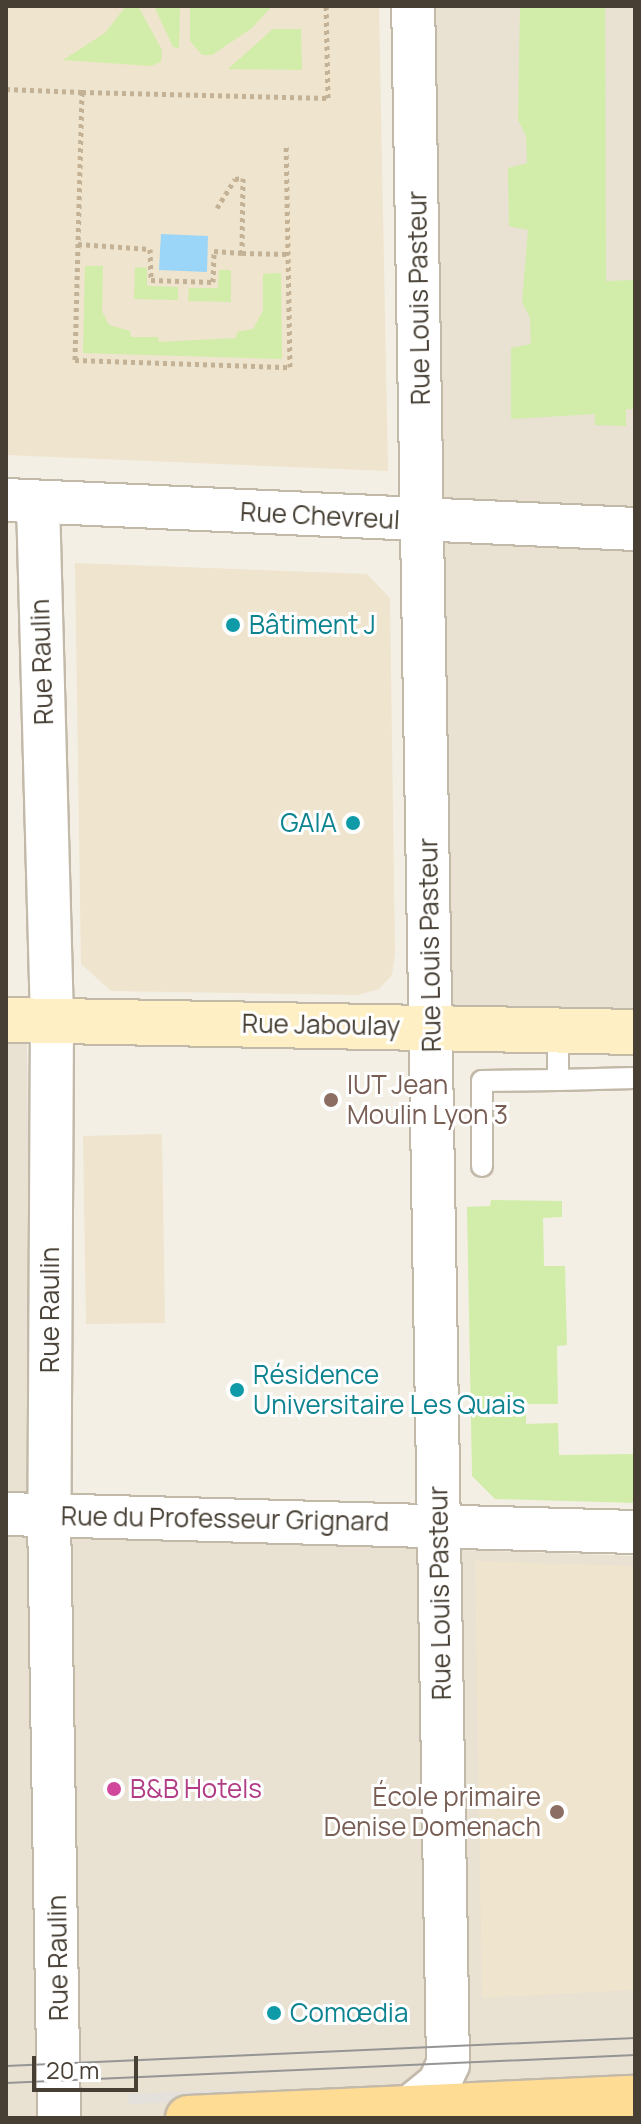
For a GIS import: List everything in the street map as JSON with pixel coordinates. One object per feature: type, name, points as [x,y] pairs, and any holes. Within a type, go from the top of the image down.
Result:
[{"type":"main road","points":[[188,2118],[635,2098]]},
{"type":"street","name":"Rue Louis Pasteur","points":[[409,2108],[439,2084],[448,2064],[413,6]]},
{"type":"street","name":"Rue Chevreul","points":[[22,501],[635,529]]},
{"type":"street","name":"Rue Raulin","points":[[22,501],[52,1021],[49,1515],[59,2118]]},
{"type":"street","name":"Rue Jaboulay","points":[[6,1020],[635,1032]]},
{"type":"street","name":"Rue du Professeur Grignard","points":[[6,1514],[635,1532]]},
{"type":"lane","points":[[558,1030],[558,1080]]},
{"type":"lane","points":[[482,1166],[482,1081],[634,1078]]},
{"type":"path","points":[[6,89],[328,98],[326,6]]},
{"type":"path","points":[[82,92],[75,360],[290,367],[286,146]]},
{"type":"path","points":[[217,208],[235,179],[243,178],[242,253]]},
{"type":"path","points":[[78,244],[150,249],[151,280],[213,282],[214,251],[288,254]]},
{"type":"shaded area","points":[[6,6],[379,6],[388,471],[6,455]]},
{"type":"shaded area","points":[[436,6],[635,6],[635,1016],[451,1012]]},
{"type":"shaded area","points":[[75,563],[367,574],[390,598],[395,953],[392,975],[379,989],[358,995],[111,991],[81,964]]},
{"type":"shaded area","points":[[6,1038],[27,1039],[32,1535],[635,1556],[635,2118],[6,2118]]},
{"type":"shaded area","points":[[162,1134],[165,1323],[86,1324],[83,1136]]},
{"type":"shaded area","name":"École primaire Denise Domenach","points":[[475,1561],[635,1566],[635,1990],[482,1998]]},
{"type":"shaded area","points":[[250,2089],[251,2099],[129,2104],[128,2094]]},
{"type":"green space","points":[[126,6],[138,6],[162,50],[161,62],[150,66],[63,60],[105,33]]},
{"type":"green space","points":[[154,6],[180,6],[179,48],[173,47]]},
{"type":"green space","points":[[190,6],[272,6],[252,28],[212,55],[202,55],[190,41]]},
{"type":"green space","points":[[520,6],[605,6],[606,281],[635,280],[635,409],[626,409],[626,426],[595,425],[595,414],[511,419],[511,348],[531,344],[530,318],[522,302],[528,230],[509,226],[508,168],[527,163],[526,136],[518,120]]},
{"type":"green space","points":[[273,29],[301,29],[302,70],[228,69]]},
{"type":"green space","points":[[85,266],[103,266],[102,311],[109,325],[130,331],[131,337],[158,337],[159,342],[236,338],[237,332],[253,329],[263,311],[263,274],[281,273],[282,359],[83,353]]},
{"type":"green space","points":[[135,267],[147,268],[147,286],[178,287],[178,300],[134,299]]},
{"type":"green space","points":[[219,270],[231,270],[231,302],[188,301],[189,288],[218,288]]},
{"type":"green space","points":[[491,1200],[562,1201],[562,1217],[543,1218],[544,1266],[565,1266],[567,1345],[557,1346],[558,1404],[526,1404],[526,1424],[558,1423],[559,1455],[635,1454],[635,1503],[495,1499],[472,1476],[467,1207],[490,1206]]},
{"type":"water","points":[[161,234],[208,236],[207,272],[159,270]]},
{"type":"tram line","points":[[6,2066],[635,2038]]},
{"type":"tram line","points":[[6,2083],[635,2055]]},
{"type":"place","name":"Bâtiment J","points":[[233,625]]},
{"type":"place","name":"GAIA","points":[[353,823]]},
{"type":"place","name":"IUT Jean Moulin Lyon 3","points":[[331,1100]]},
{"type":"place","name":"Résidence Universitaire Les Quais","points":[[237,1390]]},
{"type":"place","name":"B&B Hotels","points":[[114,1789]]},
{"type":"place","name":"École primaire Denise Domenach","points":[[557,1812]]},
{"type":"place","name":"Comœdia","points":[[274,2013]]}]
